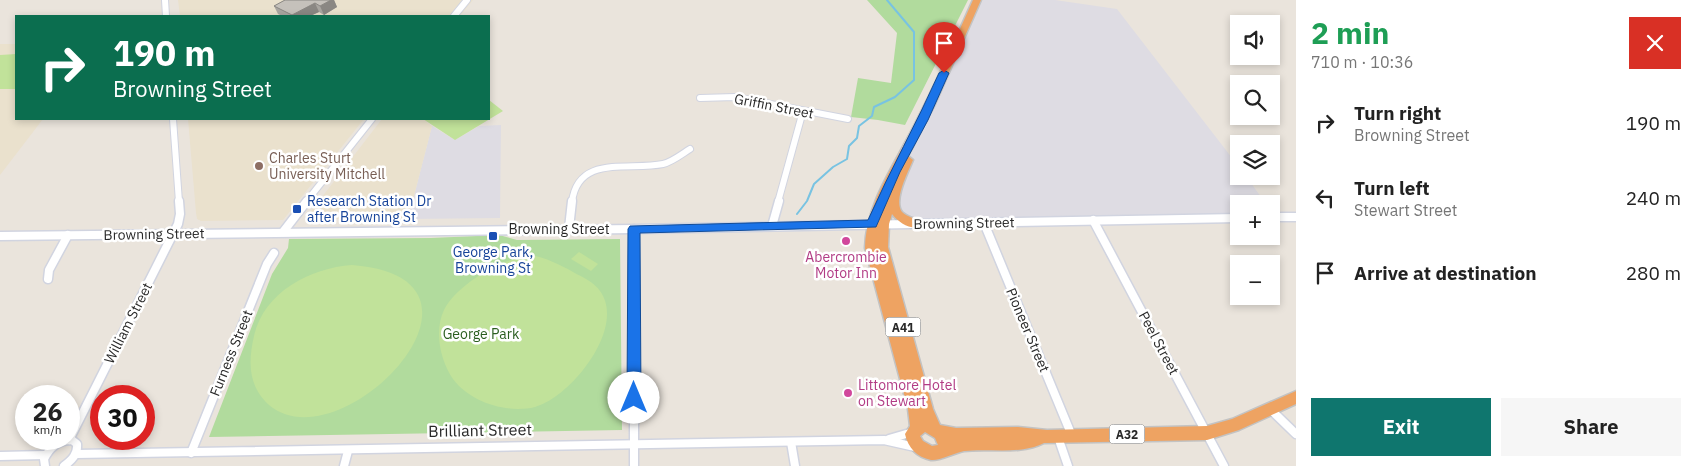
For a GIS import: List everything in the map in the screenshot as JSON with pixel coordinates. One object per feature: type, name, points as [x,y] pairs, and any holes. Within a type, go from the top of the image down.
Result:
[{"type":"highway","name":"A41","points":[[915,430],[915,409],[870,248],[870,232],[878,224],[894,196],[923,120],[977,0]]},
{"type":"highway","name":"A41","points":[[923,120],[895,172],[878,224],[884,257],[926,410],[937,430]]},
{"type":"highway","points":[[894,196],[896,212],[905,220],[916,224]]},
{"type":"highway","name":"A32","points":[[915,430],[925,426],[956,435],[1018,434],[1052,437],[1207,433],[1234,425],[1296,396]]},
{"type":"highway","points":[[915,430],[912,438],[923,456]]},
{"type":"highway","points":[[937,430],[944,440],[942,457]]},
{"type":"highway","name":"A32","points":[[923,456],[942,457],[967,444],[1021,443],[1052,437]]},
{"type":"street","points":[[165,0],[166,15]]},
{"type":"street","points":[[455,15],[467,0]]},
{"type":"street","name":"Griffin Street","points":[[700,98],[735,97],[848,119]]},
{"type":"street","points":[[772,226],[802,111]]},
{"type":"street","name":"William Street","points":[[80,418],[174,234],[180,214],[173,120]]},
{"type":"street","points":[[283,232],[371,120]]},
{"type":"street","points":[[569,228],[574,189],[584,176],[606,166],[664,164],[690,149]]},
{"type":"street","points":[[1280,217],[1296,217]]},
{"type":"street","name":"Browning Street","points":[[0,236],[569,228],[634,229],[1230,218]]},
{"type":"street","name":"Peel Street","points":[[1093,220],[1224,466]]},
{"type":"street","name":"Pioneer Street","points":[[984,223],[1072,436]]},
{"type":"street","points":[[634,229],[634,466]]},
{"type":"street","points":[[48,279],[48,270],[68,235]]},
{"type":"street","name":"Furness Street","points":[[191,453],[267,264],[274,253]]},
{"type":"street","points":[[1270,409],[1296,434]]},
{"type":"street","name":"Brilliant Street","points":[[76,454],[884,440],[915,430]]},
{"type":"street","points":[[1052,437],[1068,466]]},
{"type":"street","name":"Brilliant Street","points":[[884,440],[923,456]]},
{"type":"street","points":[[792,442],[795,466]]},
{"type":"street","points":[[45,466],[45,455],[50,450]]},
{"type":"street","points":[[64,466],[76,454],[76,450]]},
{"type":"street","points":[[344,466],[348,450]]},
{"type":"street","points":[[0,456],[45,455]]},
{"type":"shaded area","points":[[178,0],[473,0],[461,15],[180,15]]},
{"type":"shaded area","points":[[983,0],[1055,0],[1117,9],[1230,155],[1230,185],[1252,185],[1260,195],[1230,195],[1230,218],[916,224],[896,212],[903,175],[923,120],[973,10]]},
{"type":"shaded area","points":[[0,44],[15,44],[15,120],[42,120],[0,175]]},
{"type":"shaded area","name":"Charles Sturt University Mitchell","points":[[188,120],[363,120],[283,220],[201,221],[197,219]]},
{"type":"shaded area","points":[[381,120],[424,120],[432,126],[408,219],[305,219]]},
{"type":"shaded area","points":[[501,125],[500,218],[408,219],[432,126],[455,140],[479,126]]},
{"type":"green space","points":[[867,0],[968,0],[905,125],[851,117],[858,78],[891,83],[897,33]]},
{"type":"green space","points":[[15,54],[15,89],[0,89],[0,55]]},
{"type":"green space","points":[[490,101],[503,111],[490,119]]},
{"type":"green space","points":[[425,120],[488,120],[455,140]]},
{"type":"green space","name":"George Park","points":[[499,235],[517,240],[620,239],[622,430],[209,437],[272,274],[288,248],[289,239],[431,238]]},
{"type":"green space","points":[[579,252],[598,264],[591,271],[571,259]]},
{"type":"green space","points":[[531,255],[558,264],[595,285],[600,291],[606,306],[606,323],[601,342],[591,359],[564,390],[549,401],[535,407],[513,409],[479,400],[460,387],[448,371],[445,363],[440,345],[439,327],[444,310],[450,300],[470,282],[507,261]]},
{"type":"green space","points":[[352,265],[400,277],[420,301],[419,331],[401,363],[371,391],[336,411],[300,417],[269,405],[257,390],[251,373],[252,346],[259,320],[278,295],[291,285],[320,271]]},
{"type":"building","points":[[285,0],[331,0],[320,6],[315,3],[292,15],[274,6]]},
{"type":"waterway","points":[[797,214],[807,201],[814,184],[833,167],[847,159],[849,146],[857,138],[859,126],[872,116],[874,107],[895,97],[914,80],[914,32],[887,0]]},
{"type":"place","name":"Charles Sturt University Mitchell","points":[[259,166]]},
{"type":"place","name":"Research Station Dr after Browning St","points":[[297,209]]},
{"type":"place","name":"George Park, Browning St","points":[[493,236]]},
{"type":"place","name":"Abercrombie Motor Inn","points":[[846,241]]},
{"type":"place","name":"Littomore Hotel on Stewart","points":[[848,393]]},
{"type":"route","points":[[634,398],[634,229],[872,224],[895,172],[923,120],[944,73]]}]
